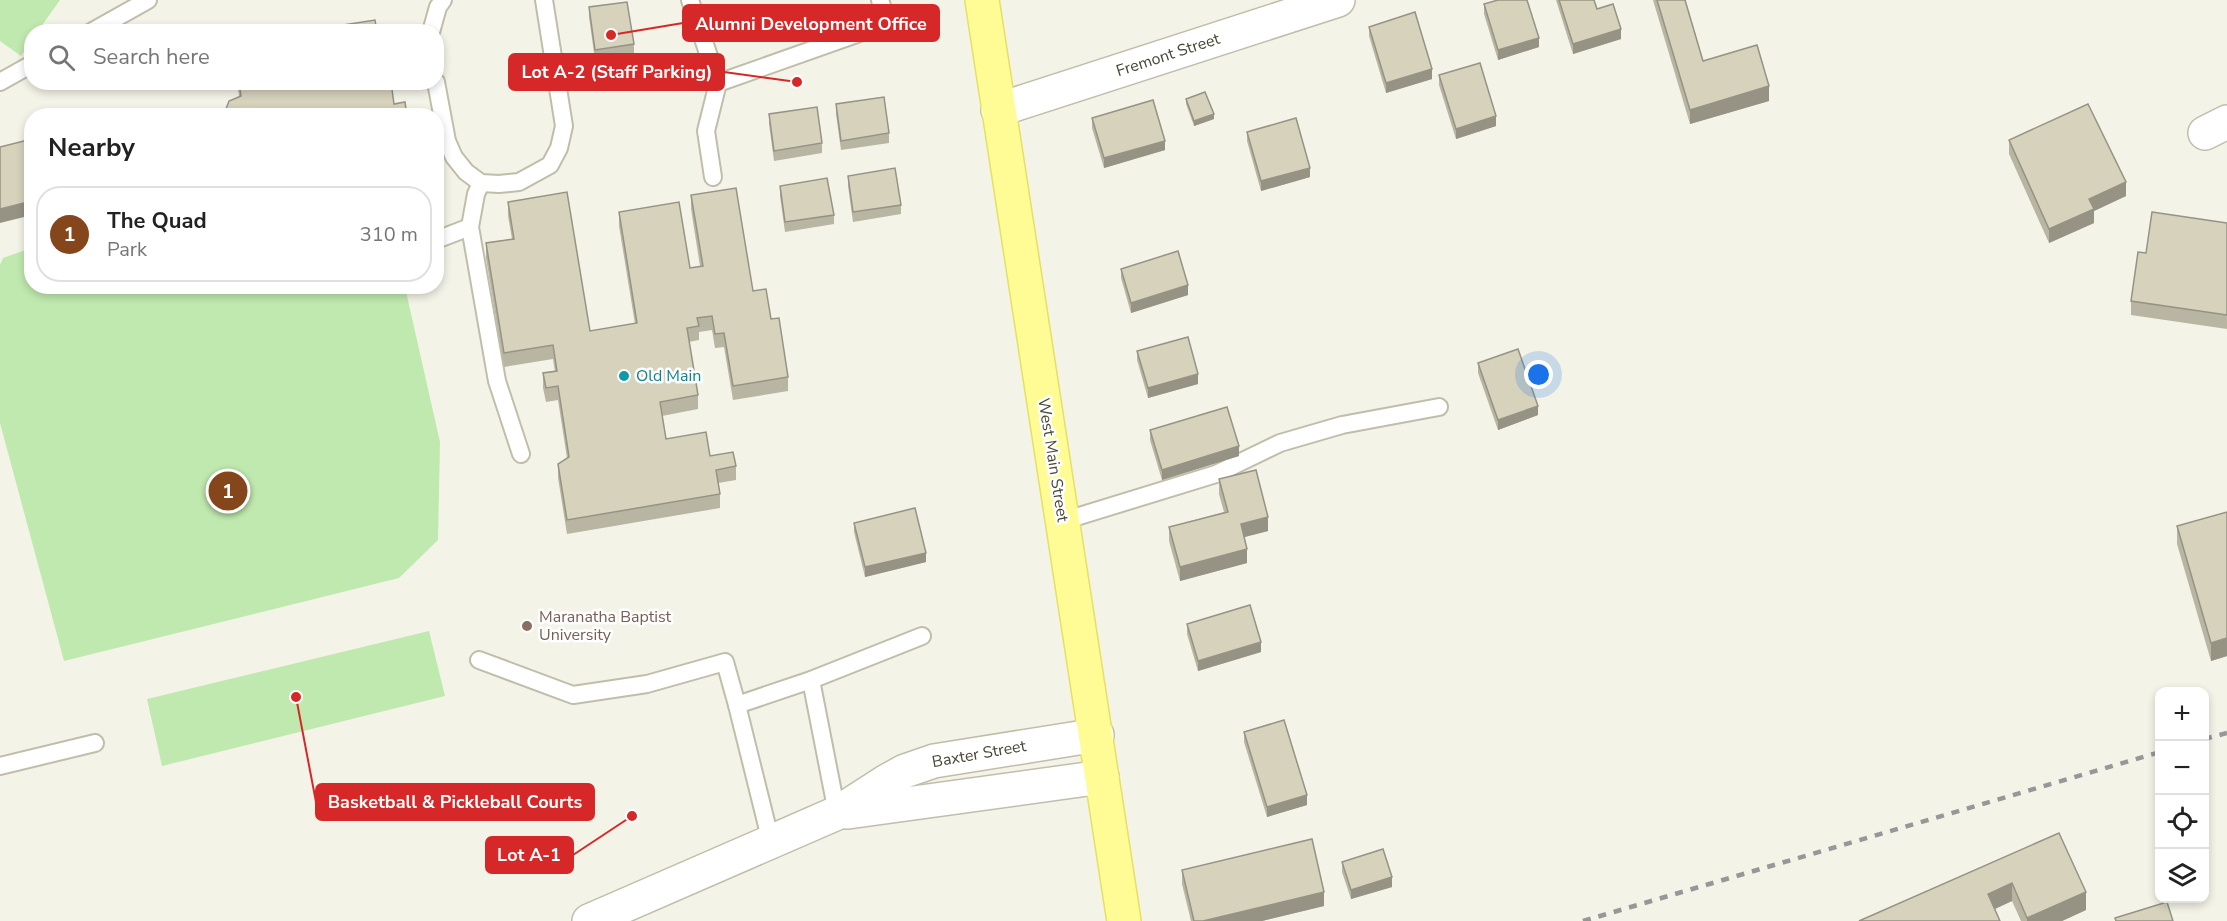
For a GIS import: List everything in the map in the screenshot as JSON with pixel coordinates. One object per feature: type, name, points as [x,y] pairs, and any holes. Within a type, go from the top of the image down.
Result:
[{"type":"main road","name":"West Main Street","points":[[982,0],[1124,921]]},
{"type":"street","name":"Fremont Street","points":[[998,110],[1338,0]]},
{"type":"street","name":"Baxter Street","points":[[590,921],[837,813],[905,771],[934,760],[1097,735]]},
{"type":"street","name":"Baxter Street","points":[[837,813],[1102,777]]},
{"type":"lane","points":[[105,24],[148,0]]},
{"type":"lane","points":[[433,24],[438,7],[443,0]]},
{"type":"lane","points":[[444,125],[447,141],[454,157],[466,172],[481,183],[519,182],[550,165],[560,148],[564,126],[543,0]]},
{"type":"lane","points":[[690,0],[718,83],[706,130],[713,177]]},
{"type":"lane","points":[[718,83],[888,23],[880,0]]},
{"type":"lane","points":[[0,82],[24,68]]},
{"type":"lane","points":[[437,90],[441,108]]},
{"type":"lane","points":[[481,183],[476,194],[470,226],[497,381],[521,454]]},
{"type":"lane","points":[[444,237],[470,226]]},
{"type":"lane","points":[[1063,521],[1216,474],[1280,443],[1342,425],[1439,407]]},
{"type":"lane","points":[[737,705],[811,681],[922,636]]},
{"type":"lane","points":[[479,660],[573,695],[647,684],[725,662],[771,842]]},
{"type":"lane","points":[[811,681],[837,813]]},
{"type":"lane","points":[[0,766],[95,743]]},
{"type":"green space","points":[[0,0],[60,0],[43,24],[24,24],[24,52],[21,56],[0,41]]},
{"type":"green space","points":[[24,250],[24,294],[407,294],[440,442],[438,540],[399,578],[64,661],[0,423],[0,265],[3,258]]},
{"type":"green space","points":[[429,631],[445,696],[162,766],[147,699]]},
{"type":"building","points":[[1498,0],[1527,0],[1539,38],[1498,50],[1484,4]]},
{"type":"building","points":[[1559,0],[1594,0],[1597,9],[1613,4],[1621,29],[1573,44]]},
{"type":"building","points":[[1657,0],[1685,0],[1703,61],[1757,45],[1769,86],[1690,110]]},
{"type":"building","points":[[627,2],[634,44],[595,50],[589,7]]},
{"type":"building","points":[[1415,12],[1432,69],[1386,83],[1369,27]]},
{"type":"building","points":[[375,20],[376,24],[349,24]]},
{"type":"building","points":[[1480,63],[1496,116],[1456,129],[1439,75]]},
{"type":"building","points":[[240,90],[392,90],[394,104],[405,102],[406,108],[226,108],[229,101],[241,96]]},
{"type":"building","points":[[1205,92],[1214,114],[1194,121],[1186,99]]},
{"type":"building","points":[[884,97],[889,133],[841,141],[836,104]]},
{"type":"building","points":[[1153,100],[1165,141],[1104,158],[1092,118]]},
{"type":"building","points":[[2088,104],[2126,182],[2089,199],[2094,209],[2049,229],[2009,140]]},
{"type":"building","points":[[817,107],[822,143],[774,151],[769,114]]},
{"type":"building","points":[[1296,118],[1310,168],[1261,181],[1247,132]]},
{"type":"building","points":[[24,141],[24,203],[0,209],[0,147]]},
{"type":"building","points":[[895,168],[901,205],[853,212],[848,176]]},
{"type":"building","points":[[827,178],[834,215],[785,222],[780,186]]},
{"type":"building","name":"Old Main","points":[[736,188],[753,291],[766,289],[771,319],[779,318],[788,377],[733,386],[724,333],[715,334],[712,316],[697,318],[699,326],[687,328],[698,395],[660,402],[666,439],[706,432],[710,456],[733,452],[736,466],[716,470],[720,494],[567,520],[558,464],[569,457],[558,386],[546,388],[543,373],[557,371],[553,345],[504,353],[486,243],[514,239],[508,202],[567,192],[590,331],[637,323],[619,212],[679,202],[690,268],[703,266],[691,195]]},
{"type":"building","points":[[2152,212],[2227,223],[2227,315],[2131,301],[2138,252],[2146,253]]},
{"type":"building","points":[[1178,251],[1188,285],[1131,303],[1121,269]]},
{"type":"building","points":[[1188,337],[1198,374],[1148,388],[1137,351]]},
{"type":"building","points":[[1518,349],[1538,406],[1498,420],[1478,363]]},
{"type":"building","points":[[1227,407],[1239,446],[1162,470],[1150,430]]},
{"type":"building","points":[[1256,470],[1268,517],[1241,524],[1247,549],[1180,567],[1169,527],[1228,512],[1219,479]]},
{"type":"building","points":[[915,508],[926,553],[865,567],[854,523]]},
{"type":"building","points":[[2227,512],[2227,638],[2211,643],[2177,526]]},
{"type":"building","points":[[1250,605],[1261,642],[1198,661],[1187,624]]},
{"type":"building","points":[[1284,720],[1307,795],[1267,807],[1244,732]]},
{"type":"building","points":[[2059,833],[2086,892],[2027,918],[2012,883],[1988,894],[2000,921],[1859,921]]},
{"type":"building","points":[[1312,839],[1324,892],[1203,921],[1194,921],[1182,870]]},
{"type":"building","points":[[1383,849],[1392,877],[1351,890],[1342,862]]},
{"type":"building","points":[[2167,903],[2173,921],[2116,921],[2115,918]]},
{"type":"railway","points":[[2209,738],[2227,733]]},
{"type":"railway","points":[[1583,921],[2155,753]]},
{"type":"place","name":"Alumni Development Office","points":[[611,35]]},
{"type":"place","name":"Lot A-2 (Staff Parking)","points":[[797,82]]},
{"type":"place","name":"Old Main","points":[[624,376]]},
{"type":"place","name":"The Quad","points":[[228,491]]},
{"type":"place","name":"Maranatha Baptist University","points":[[527,626]]},
{"type":"place","name":"Basketball & Pickleball Courts","points":[[296,697]]},
{"type":"place","name":"Lot A-1","points":[[632,816]]}]
